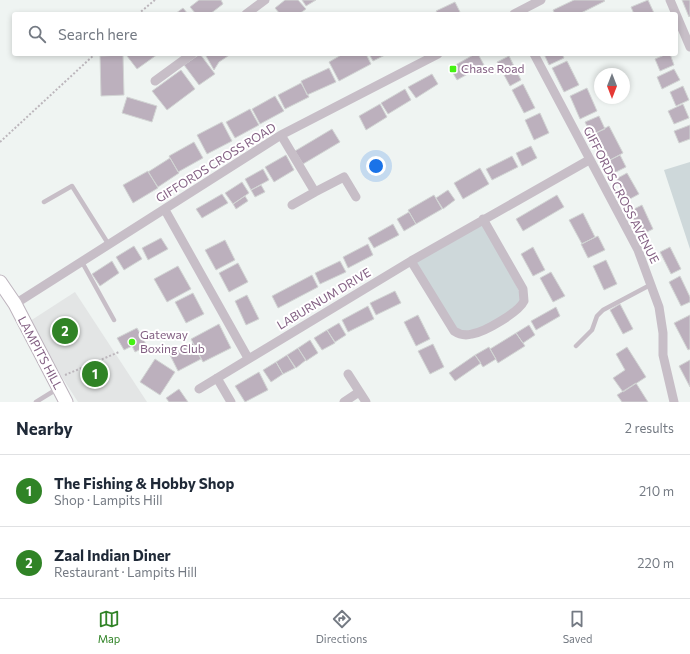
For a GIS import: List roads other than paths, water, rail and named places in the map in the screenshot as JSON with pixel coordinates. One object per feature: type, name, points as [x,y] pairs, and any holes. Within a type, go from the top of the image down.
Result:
[{"type":"main road","name":"LAMPITS HILL","points":[[0,282],[15,304],[66,402]]},
{"type":"street","points":[[249,12],[265,0]]},
{"type":"street","points":[[518,12],[541,0]]},
{"type":"street","points":[[670,0],[675,12]]},
{"type":"street","points":[[678,19],[690,47]]},
{"type":"street","points":[[155,81],[189,56]]},
{"type":"street","name":"GIFFORDS CROSS ROAD","points":[[15,304],[282,135],[434,56]]},
{"type":"street","name":"GIFFORDS CROSS AVENUE","points":[[535,56],[638,250],[652,284],[659,307],[663,333],[663,355],[674,402]]},
{"type":"street","points":[[282,135],[315,192]]},
{"type":"street","name":"LABURNUM DRIVE","points":[[199,389],[248,358],[483,219],[590,160]]},
{"type":"street","points":[[292,206],[344,177],[356,197]]},
{"type":"street","points":[[165,210],[248,358]]},
{"type":"street","points":[[412,261],[454,331],[461,335],[478,332],[517,310],[524,300],[523,289],[483,219]]},
{"type":"street","points":[[348,374],[366,402]]},
{"type":"street","points":[[217,378],[231,402]]},
{"type":"street","points":[[344,402],[359,392]]},
{"type":"lane","points":[[44,202],[72,186],[109,245]]},
{"type":"lane","points":[[82,262],[114,320]]},
{"type":"lane","points":[[576,346],[592,330],[597,316],[603,310],[652,284]]},
{"type":"lane","points":[[36,402],[56,384]]},
{"type":"place","name":"Chase Road","points":[[453,69]]},
{"type":"place","name":"Zaal Indian Diner","points":[[65,331]]},
{"type":"place","name":"Gateway Boxing Club","points":[[132,342]]},
{"type":"place","name":"The Fishing & Hobby Shop","points":[[95,374]]}]
